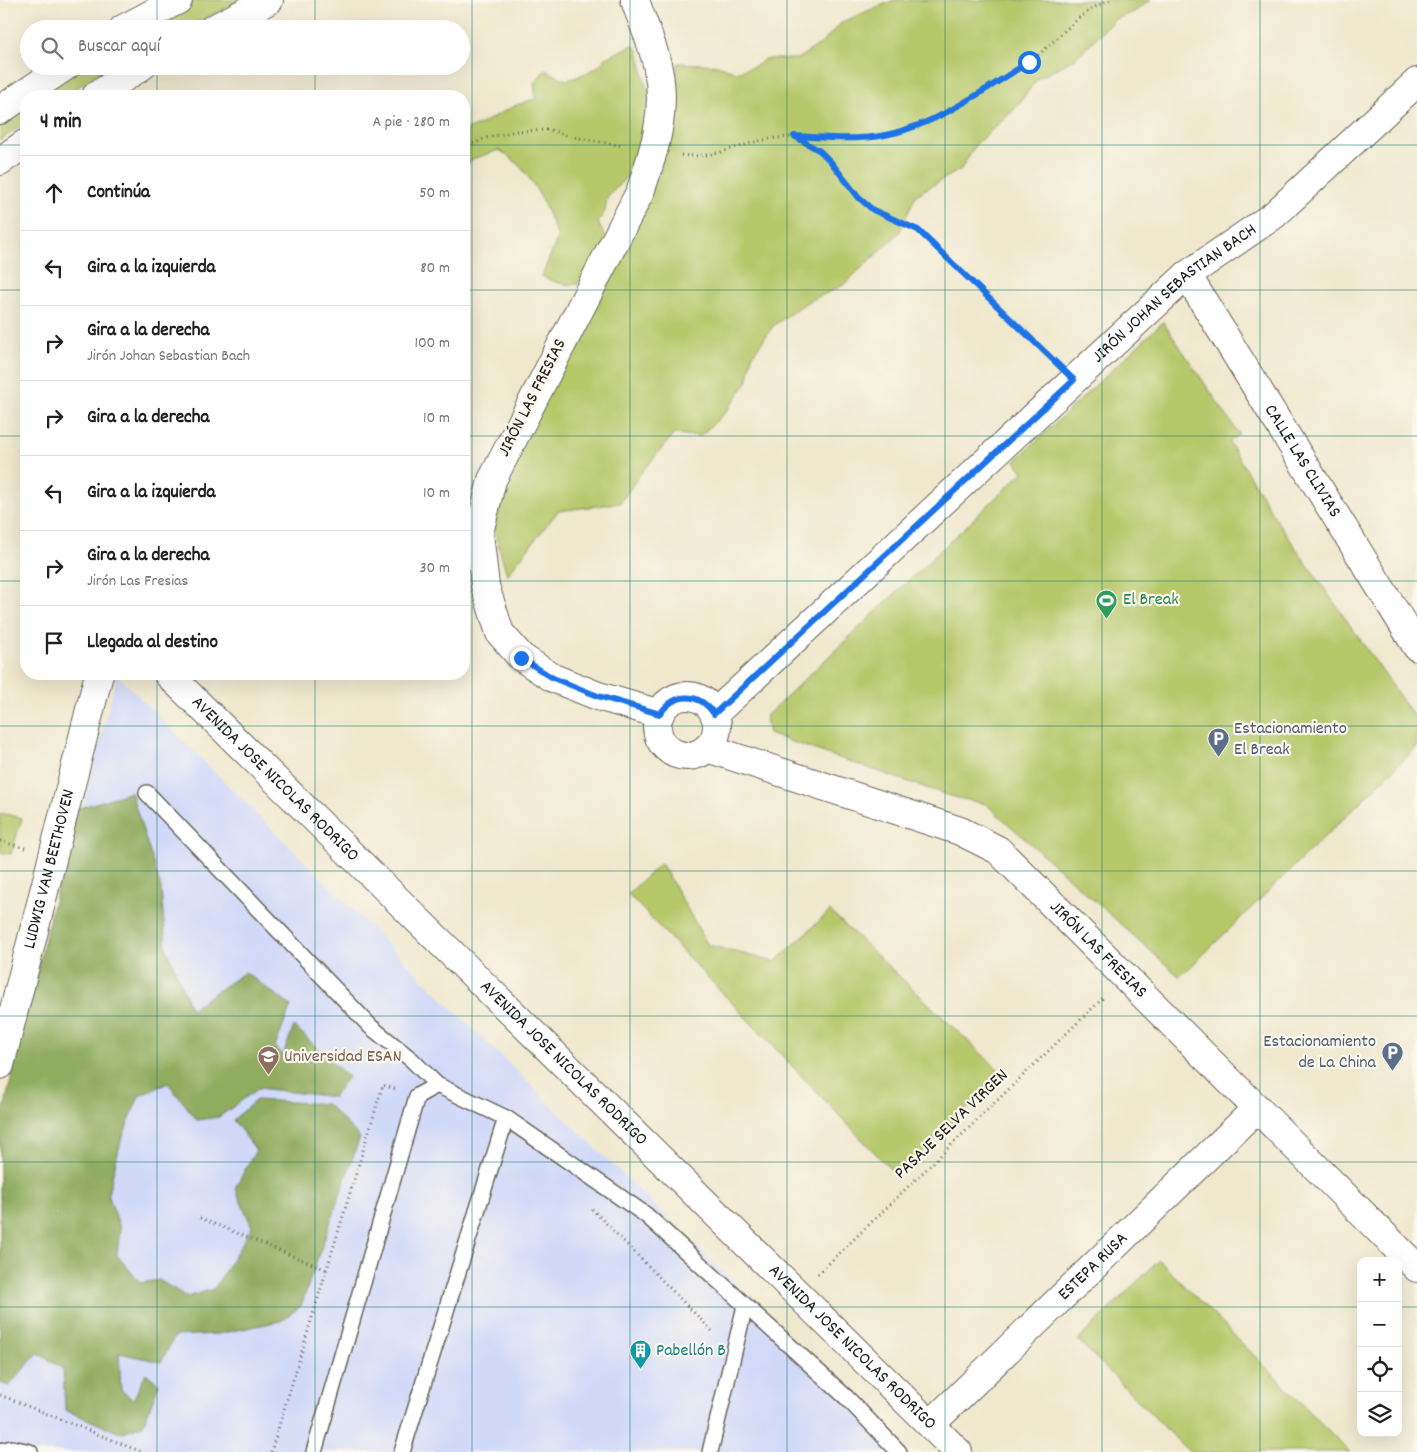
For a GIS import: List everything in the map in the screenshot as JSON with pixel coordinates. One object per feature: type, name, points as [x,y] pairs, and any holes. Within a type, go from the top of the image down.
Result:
[{"type":"street","points":[[140,20],[178,0]]},
{"type":"street","points":[[230,20],[269,0]]},
{"type":"street","name":"JIRÓN LAS FRESIAS","points":[[634,0],[658,68],[662,103],[654,152],[640,192],[492,480],[479,533],[485,586],[500,632],[521,658],[553,678],[598,696],[660,714]]},
{"type":"street","points":[[30,90],[52,75]]},
{"type":"street","points":[[105,90],[128,75]]},
{"type":"street","name":"JIRÓN JOHAN SEBASTIAN BACH","points":[[714,714],[1187,275],[1274,215],[1417,82]]},
{"type":"street","points":[[0,110],[20,97]]},
{"type":"street","points":[[0,161],[20,147]]},
{"type":"street","name":"CALLE LAS CLIVIAS","points":[[1187,275],[1417,648]]},
{"type":"street","name":"LUDWIG VAN BEETHOVEN","points":[[0,1065],[97,680]]},
{"type":"street","name":"AVENIDA JOSE NICOLAS RODRIGO","points":[[174,680],[958,1452]]},
{"type":"street","points":[[692,697],[709,706],[714,714],[716,732],[708,748],[689,756],[669,750],[658,734],[660,714],[673,700],[692,697]]},
{"type":"street","name":"JIRÓN LAS FRESIAS","points":[[708,748],[960,831],[998,850],[1417,1268]]},
{"type":"street","name":"ESTEPA RUSA","points":[[931,1424],[1257,1108]]},
{"type":"lane","points":[[147,793],[371,1027],[412,1060],[437,1085],[506,1118],[646,1215],[847,1398],[899,1452]]},
{"type":"lane","points":[[314,1452],[417,1096],[437,1085]]},
{"type":"lane","points":[[402,1452],[506,1118]]},
{"type":"lane","points":[[710,1452],[745,1306]]},
{"type":"lane","points":[[0,1451],[12,1448],[30,1452]]},
{"type":"path","points":[[470,145],[486,138],[516,131],[550,130],[573,137],[654,152],[706,156],[756,141],[794,136],[861,138],[906,129],[959,107],[1029,62],[1066,27],[1100,4],[1110,0]]},
{"type":"path","points":[[794,136],[820,151],[859,198],[873,210],[918,230],[1074,380]]},
{"type":"path","name":"PASAJE SELVA VIRGEN","points":[[798,1293],[1125,977]]},
{"type":"path","points":[[271,1452],[383,1085],[417,1096]]},
{"type":"path","points":[[590,1206],[733,1353]]},
{"type":"path","points":[[200,1218],[327,1270]]},
{"type":"path","points":[[0,1395],[142,1452]]},
{"type":"shaded area","name":"Universidad ESAN","points":[[116,680],[122,680],[462,1018],[908,1452],[0,1452],[0,1134]]},
{"type":"green space","points":[[196,0],[241,0],[202,20],[159,20]]},
{"type":"green space","points":[[894,0],[1151,0],[1134,12],[1115,19],[1076,58],[1037,79],[1015,109],[976,144],[961,169],[916,195],[899,233],[842,286],[807,302],[774,325],[752,356],[748,380],[727,411],[700,436],[674,434],[641,473],[620,503],[558,511],[507,575],[494,530],[511,462],[670,105],[678,63],[718,65],[736,72],[758,65],[764,59],[797,59],[822,43],[842,22]]},
{"type":"green space","points":[[633,45],[638,50],[647,90],[653,93],[640,154],[625,178],[607,198],[605,211],[598,223],[608,242],[588,278],[577,284],[565,284],[542,276],[558,237],[536,188],[520,167],[499,150],[472,159],[470,162],[470,129],[508,109],[536,99],[534,83],[545,70],[566,80],[596,68],[606,58]]},
{"type":"green space","points":[[65,75],[96,75],[73,90],[43,90]]},
{"type":"green space","points":[[20,105],[20,126],[0,140],[0,119]]},
{"type":"green space","name":"El Break","points":[[1163,322],[1239,434],[1229,442],[1277,521],[1417,721],[1417,747],[1180,977],[986,804],[950,796],[769,734],[766,716],[1023,472],[1015,461]]},
{"type":"green space","points":[[131,792],[161,888],[166,947],[191,1009],[245,972],[291,1006],[275,1047],[283,1055],[294,1026],[348,1077],[333,1097],[259,1088],[219,1117],[197,1120],[168,1083],[139,1096],[121,1141],[108,1194],[120,1228],[117,1255],[140,1283],[159,1280],[187,1297],[214,1289],[252,1227],[235,1188],[256,1150],[233,1120],[256,1100],[327,1104],[360,1137],[301,1306],[281,1321],[218,1334],[175,1336],[161,1362],[119,1353],[121,1390],[133,1400],[146,1373],[159,1384],[143,1425],[120,1433],[65,1410],[63,1369],[38,1353],[9,1386],[0,1383],[0,1125],[76,809]]},
{"type":"green space","points":[[0,813],[22,818],[11,854],[0,852]]},
{"type":"green space","points":[[661,863],[708,945],[775,962],[830,911],[1003,1074],[897,1176],[628,894]]},
{"type":"green space","points":[[1159,1260],[1350,1452],[1189,1452],[1078,1340]]},
{"type":"place","name":"El Break","points":[[1107,619]]},
{"type":"place","name":"Estacionamiento El Break","points":[[1218,758]]},
{"type":"place","name":"Estacionamiento de La China","points":[[1392,1071]]},
{"type":"place","name":"Universidad ESAN","points":[[268,1076]]},
{"type":"place","name":"Pabellón B","points":[[640,1370]]},
{"type":"route","points":[[521,658],[553,678],[598,696],[660,714],[665,706],[673,700],[682,697],[692,697],[701,700],[709,706],[714,714],[1074,380],[918,230],[873,210],[859,198],[842,174],[820,151],[794,136],[861,138],[906,129],[959,107],[1029,62]]}]
